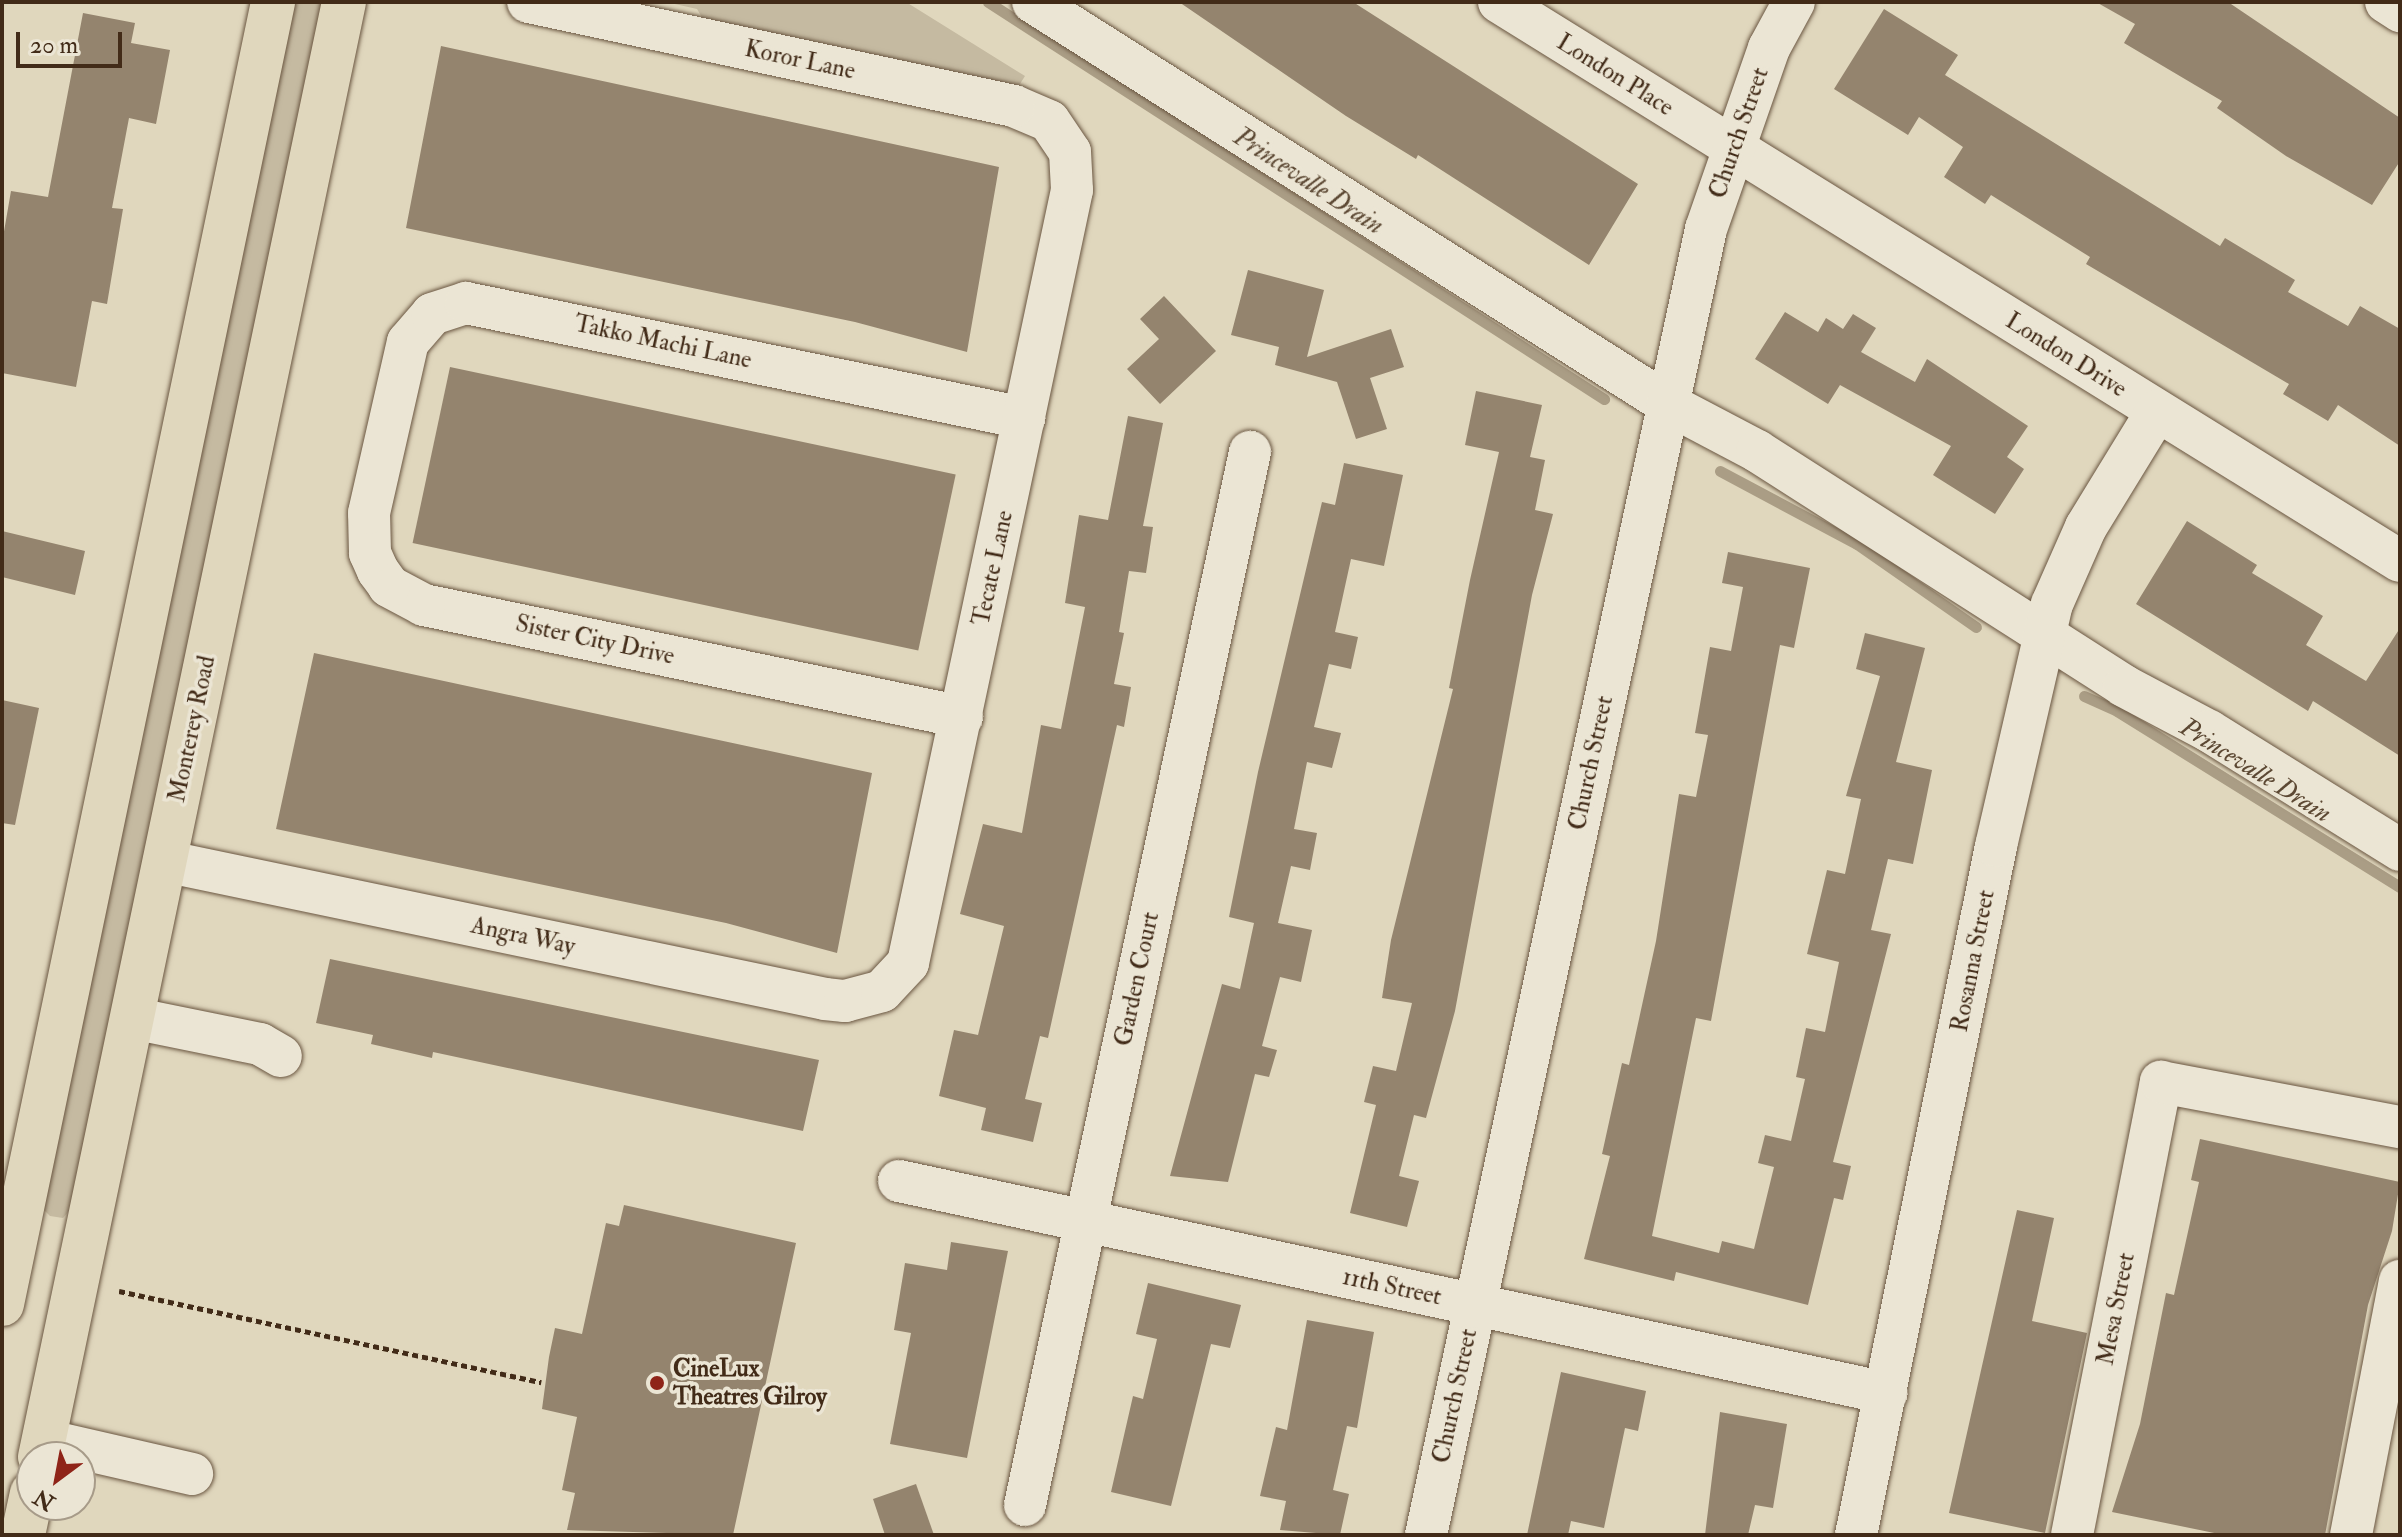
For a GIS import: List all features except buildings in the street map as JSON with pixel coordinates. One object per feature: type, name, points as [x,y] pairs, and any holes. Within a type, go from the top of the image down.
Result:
[{"type":"main road","points":[[2,1304],[273,2]]},
{"type":"main road","name":"Monterey Road","points":[[44,1441],[344,2]]},
{"type":"street","name":"Koror Lane","points":[[528,2],[1014,106],[1033,111],[1062,136]]},
{"type":"street","points":[[1033,2],[1668,404],[1757,451],[2045,635],[2400,850]]},
{"type":"street","name":"London Place","points":[[1499,2],[1732,148]]},
{"type":"street","name":"Church Street","points":[[1426,1535],[1706,229],[1769,48],[1794,2]]},
{"type":"street","points":[[2386,2],[2400,11]]},
{"type":"street","name":"Tecate Lane","points":[[882,991],[902,971],[913,946],[962,717],[1072,190],[1072,162],[1062,136]]},
{"type":"street","name":"London Drive","points":[[1732,148],[2400,561]]},
{"type":"street","name":"Takko Machi Lane","points":[[386,433],[408,342],[432,314],[466,303],[1024,418]]},
{"type":"street","name":"Rosanna Street","points":[[1856,1535],[1996,846],[2052,604],[2086,527],[2157,411]]},
{"type":"street","name":"Sister City Drive","points":[[386,433],[367,533],[378,571],[406,597],[962,717]]},
{"type":"street","name":"Garden Court","points":[[1025,1505],[1250,452]]},
{"type":"street","name":"Angra Way","points":[[164,861],[825,999],[855,999],[882,991]]},
{"type":"street","points":[[132,1018],[260,1044],[281,1056]]},
{"type":"street","name":"Mesa Street","points":[[2072,1535],[2161,1082],[2400,1127]]},
{"type":"street","name":"11th Street","points":[[899,1181],[1886,1393]]},
{"type":"street","points":[[2351,1535],[2386,1423],[2400,1281]]},
{"type":"street","points":[[96,1458],[192,1474]]},
{"type":"path","points":[[119,1291],[541,1382]]},
{"type":"shaded area","points":[[295,2],[322,2],[69,1211],[63,1218],[50,1216],[42,1208]]},
{"type":"shaded area","points":[[666,2],[906,2],[1025,76],[1018,87],[703,19],[697,9]]},
{"type":"waterway","name":"Princevalle Drain","points":[[988,2],[1604,399]]},
{"type":"waterway","name":"Princevalle Drain","points":[[1720,471],[1857,544],[1976,627]]},
{"type":"waterway","name":"Princevalle Drain","points":[[2084,696],[2117,711],[2400,887]]},
{"type":"place","name":"CineLux Theatres Gilroy","points":[[657,1383]]}]
